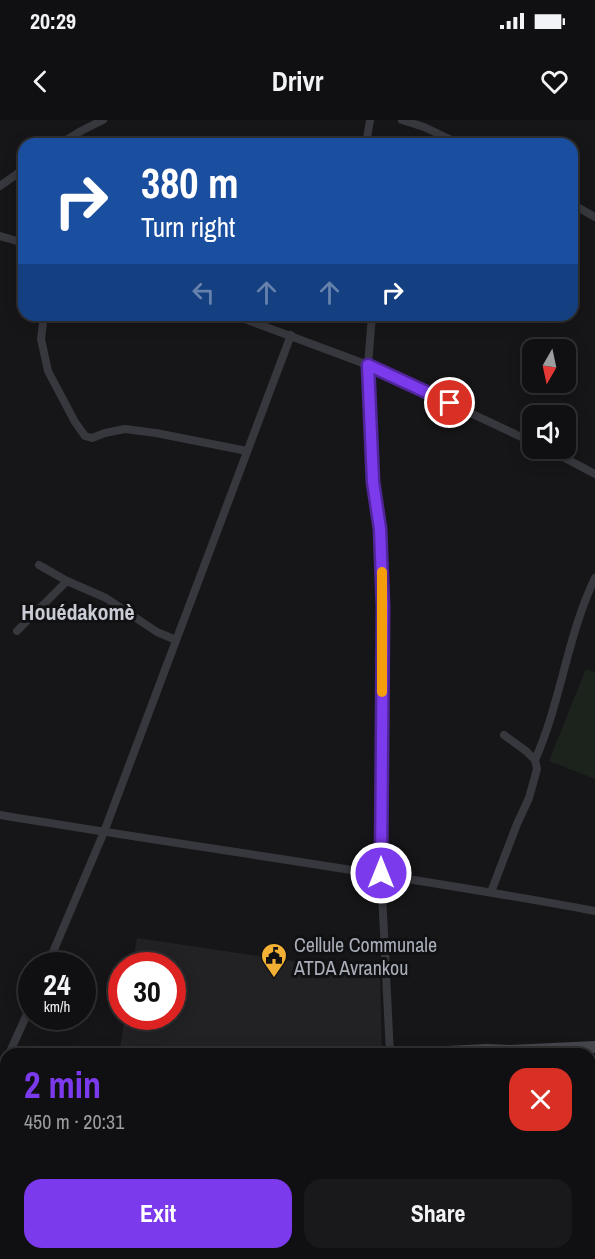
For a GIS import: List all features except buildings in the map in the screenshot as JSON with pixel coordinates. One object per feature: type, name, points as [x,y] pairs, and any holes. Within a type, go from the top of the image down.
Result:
[{"type":"street","points":[[70,138],[103,120]]},
{"type":"street","points":[[367,138],[370,120]]},
{"type":"street","points":[[402,120],[447,138]]},
{"type":"street","points":[[0,186],[18,173]]},
{"type":"street","points":[[578,207],[595,217]]},
{"type":"street","points":[[0,236],[18,241]]},
{"type":"street","points":[[43,321],[41,339],[48,371],[75,422],[85,435],[92,438],[125,429],[247,451]]},
{"type":"street","points":[[251,321],[368,365],[522,437]]},
{"type":"street","points":[[372,321],[368,365],[373,482],[380,529],[383,607],[381,873],[390,1048]]},
{"type":"street","points":[[53,952],[104,832],[291,335]]},
{"type":"street","points":[[567,459],[595,474]]},
{"type":"street","points":[[39,564],[67,581],[106,598],[157,632],[176,640]]},
{"type":"street","points":[[491,892],[529,798],[536,776],[535,760],[548,728],[584,600],[595,578]]},
{"type":"street","points":[[17,631],[67,581]]},
{"type":"street","points":[[504,735],[535,760]]},
{"type":"street","points":[[0,815],[381,873],[595,911]]},
{"type":"street","points":[[12,1048],[20,1030]]},
{"type":"shaded area","points":[[586,669],[595,672],[595,779],[549,761]]},
{"type":"shaded area","points":[[137,938],[380,974],[382,1048],[120,1048],[123,1030],[186,1030],[186,952],[134,952]]},
{"type":"slow traffic","points":[[382,572],[382,692]]},
{"type":"place","name":"Cellule Communale ATDA Avrankou","points":[[274,979]]},
{"type":"district","name":"Houédakomè","points":[[78,612]]},
{"type":"route","points":[[381,873],[383,607],[380,529],[373,482],[368,365],[450,403]]}]
